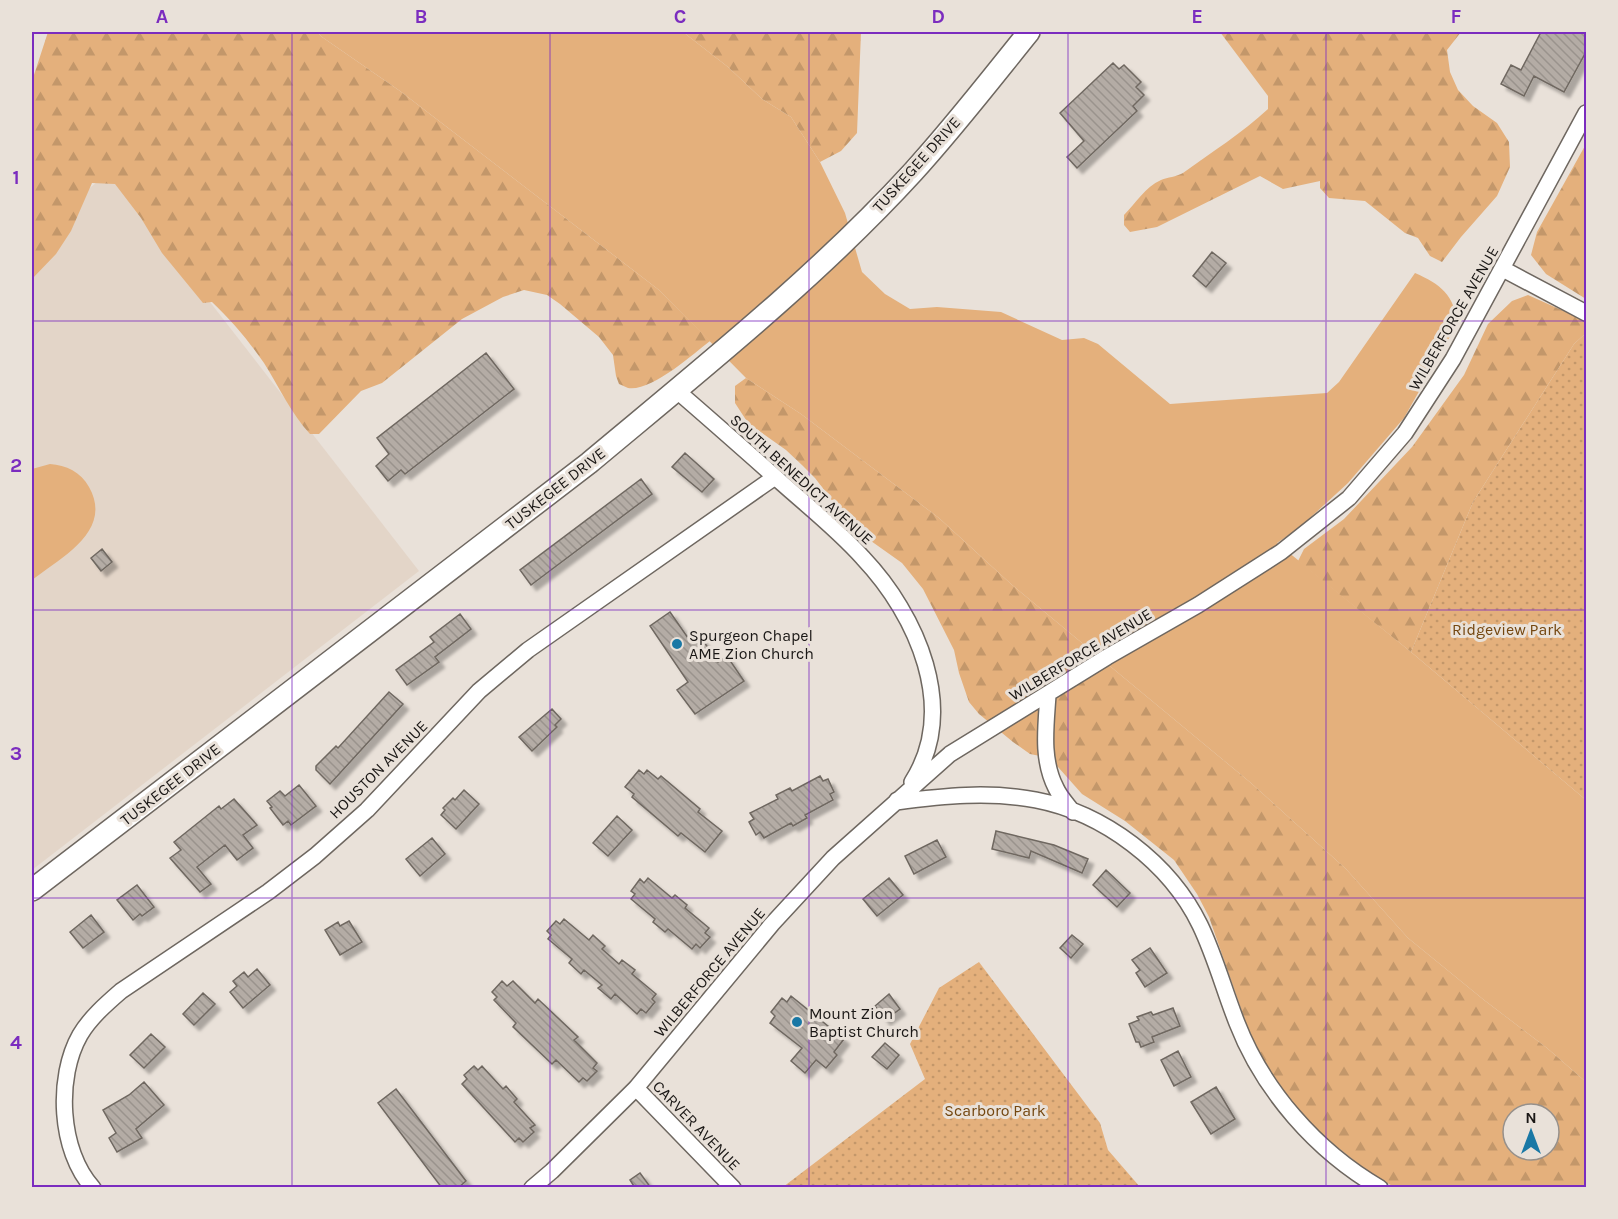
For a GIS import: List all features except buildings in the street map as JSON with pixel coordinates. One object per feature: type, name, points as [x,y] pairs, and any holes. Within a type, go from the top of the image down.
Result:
[{"type":"street","name":"TUSKEGEE DRIVE","points":[[32,890],[589,463],[676,390],[830,255],[914,171],[1029,32]]},
{"type":"street","name":"WILBERFORCE AVENUE","points":[[532,1188],[636,1088],[772,924],[833,858],[950,754],[1281,552],[1349,498],[1405,432],[1453,359],[1587,113]]},
{"type":"street","points":[[1503,269],[1587,313]]},
{"type":"street","name":"SOUTH BENEDICT AVENUE","points":[[676,390],[864,559],[901,607],[916,636],[926,668],[931,696],[930,743],[913,780],[896,802]]},
{"type":"street","name":"HOUSTON AVENUE","points":[[93,1188],[69,1140],[65,1126],[64,1087],[69,1058],[81,1034],[99,1011],[121,991],[268,892],[315,856],[367,810],[479,691],[528,650],[775,477]]},
{"type":"street","points":[[1048,695],[1045,743],[1048,770],[1056,789],[1073,812]]},
{"type":"street","points":[[896,802],[946,795],[1003,796],[1038,801],[1073,812],[1133,844],[1157,865],[1178,889],[1200,924],[1237,1023],[1262,1075],[1273,1091],[1308,1131],[1349,1167],[1380,1188]]},
{"type":"street","name":"CARVER AVENUE","points":[[636,1088],[733,1188]]},
{"type":"shaded area","points":[[109,172],[419,571],[32,870],[32,236]]},
{"type":"green space","points":[[48,32],[317,32],[400,91],[659,290],[710,341],[659,379],[637,388],[628,388],[619,384],[613,355],[599,337],[547,295],[524,290],[503,297],[462,319],[382,383],[361,391],[319,434],[310,434],[291,409],[252,346],[212,302],[203,303],[162,253],[141,218],[115,184],[92,183],[71,231],[56,254],[32,279],[32,81]]},
{"type":"green space","points":[[317,32],[683,32],[728,67],[762,99],[791,117],[820,162],[845,213],[862,272],[885,294],[910,309],[937,307],[1001,312],[1062,340],[1084,338],[1098,344],[1170,404],[1327,393],[1339,382],[1415,273],[1439,286],[1453,305],[1457,324],[1404,418],[1348,483],[1299,528],[1277,543],[1411,652],[1586,800],[1586,1082],[1547,1048],[1408,938],[1346,869],[1251,783],[1011,584],[939,518],[801,414],[746,378],[659,290],[400,91]]},
{"type":"green space","points":[[683,32],[861,32],[857,133],[841,151],[820,162],[791,117],[762,99],[728,67]]},
{"type":"green space","points":[[1220,32],[1461,32],[1447,50],[1450,72],[1458,90],[1473,106],[1497,123],[1509,142],[1510,167],[1497,196],[1442,262],[1430,256],[1418,238],[1405,233],[1365,201],[1329,198],[1320,188],[1320,181],[1283,189],[1260,176],[1157,227],[1130,232],[1124,225],[1124,215],[1150,187],[1161,180],[1183,173],[1268,109],[1268,96]]},
{"type":"green space","points":[[1586,144],[1586,299],[1546,274],[1531,255],[1537,232]]},
{"type":"green space","points":[[1528,295],[1586,321],[1586,333],[1574,344],[1473,502],[1411,652],[1298,561],[1304,549],[1344,519],[1412,447],[1464,375],[1488,324],[1512,301]]},
{"type":"green space","name":"Ridgeview Park","points":[[1586,333],[1586,800],[1411,652],[1473,502],[1574,344]]},
{"type":"green space","points":[[746,378],[801,414],[939,518],[1011,584],[1251,783],[1346,869],[1408,938],[1547,1048],[1586,1082],[1586,1187],[1394,1187],[1367,1171],[1321,1134],[1287,1096],[1265,1064],[1247,1026],[1209,917],[1197,894],[1174,860],[1125,821],[1082,794],[1050,758],[1030,754],[979,714],[969,702],[954,650],[923,589],[902,563],[871,541],[843,515],[803,466],[786,450],[748,423],[735,403],[735,386]]},
{"type":"green space","points":[[50,464],[72,470],[82,477],[95,503],[95,517],[89,530],[69,553],[32,580],[32,469]]},
{"type":"green space","name":"Scarboro Park","points":[[979,962],[1100,1123],[1108,1150],[1140,1187],[783,1187],[925,1079],[910,1044],[939,988]]},
{"type":"place","name":"Spurgeon Chapel AME Zion Church","points":[[677,644]]},
{"type":"place","name":"Mount Zion Baptist Church","points":[[797,1022]]}]
